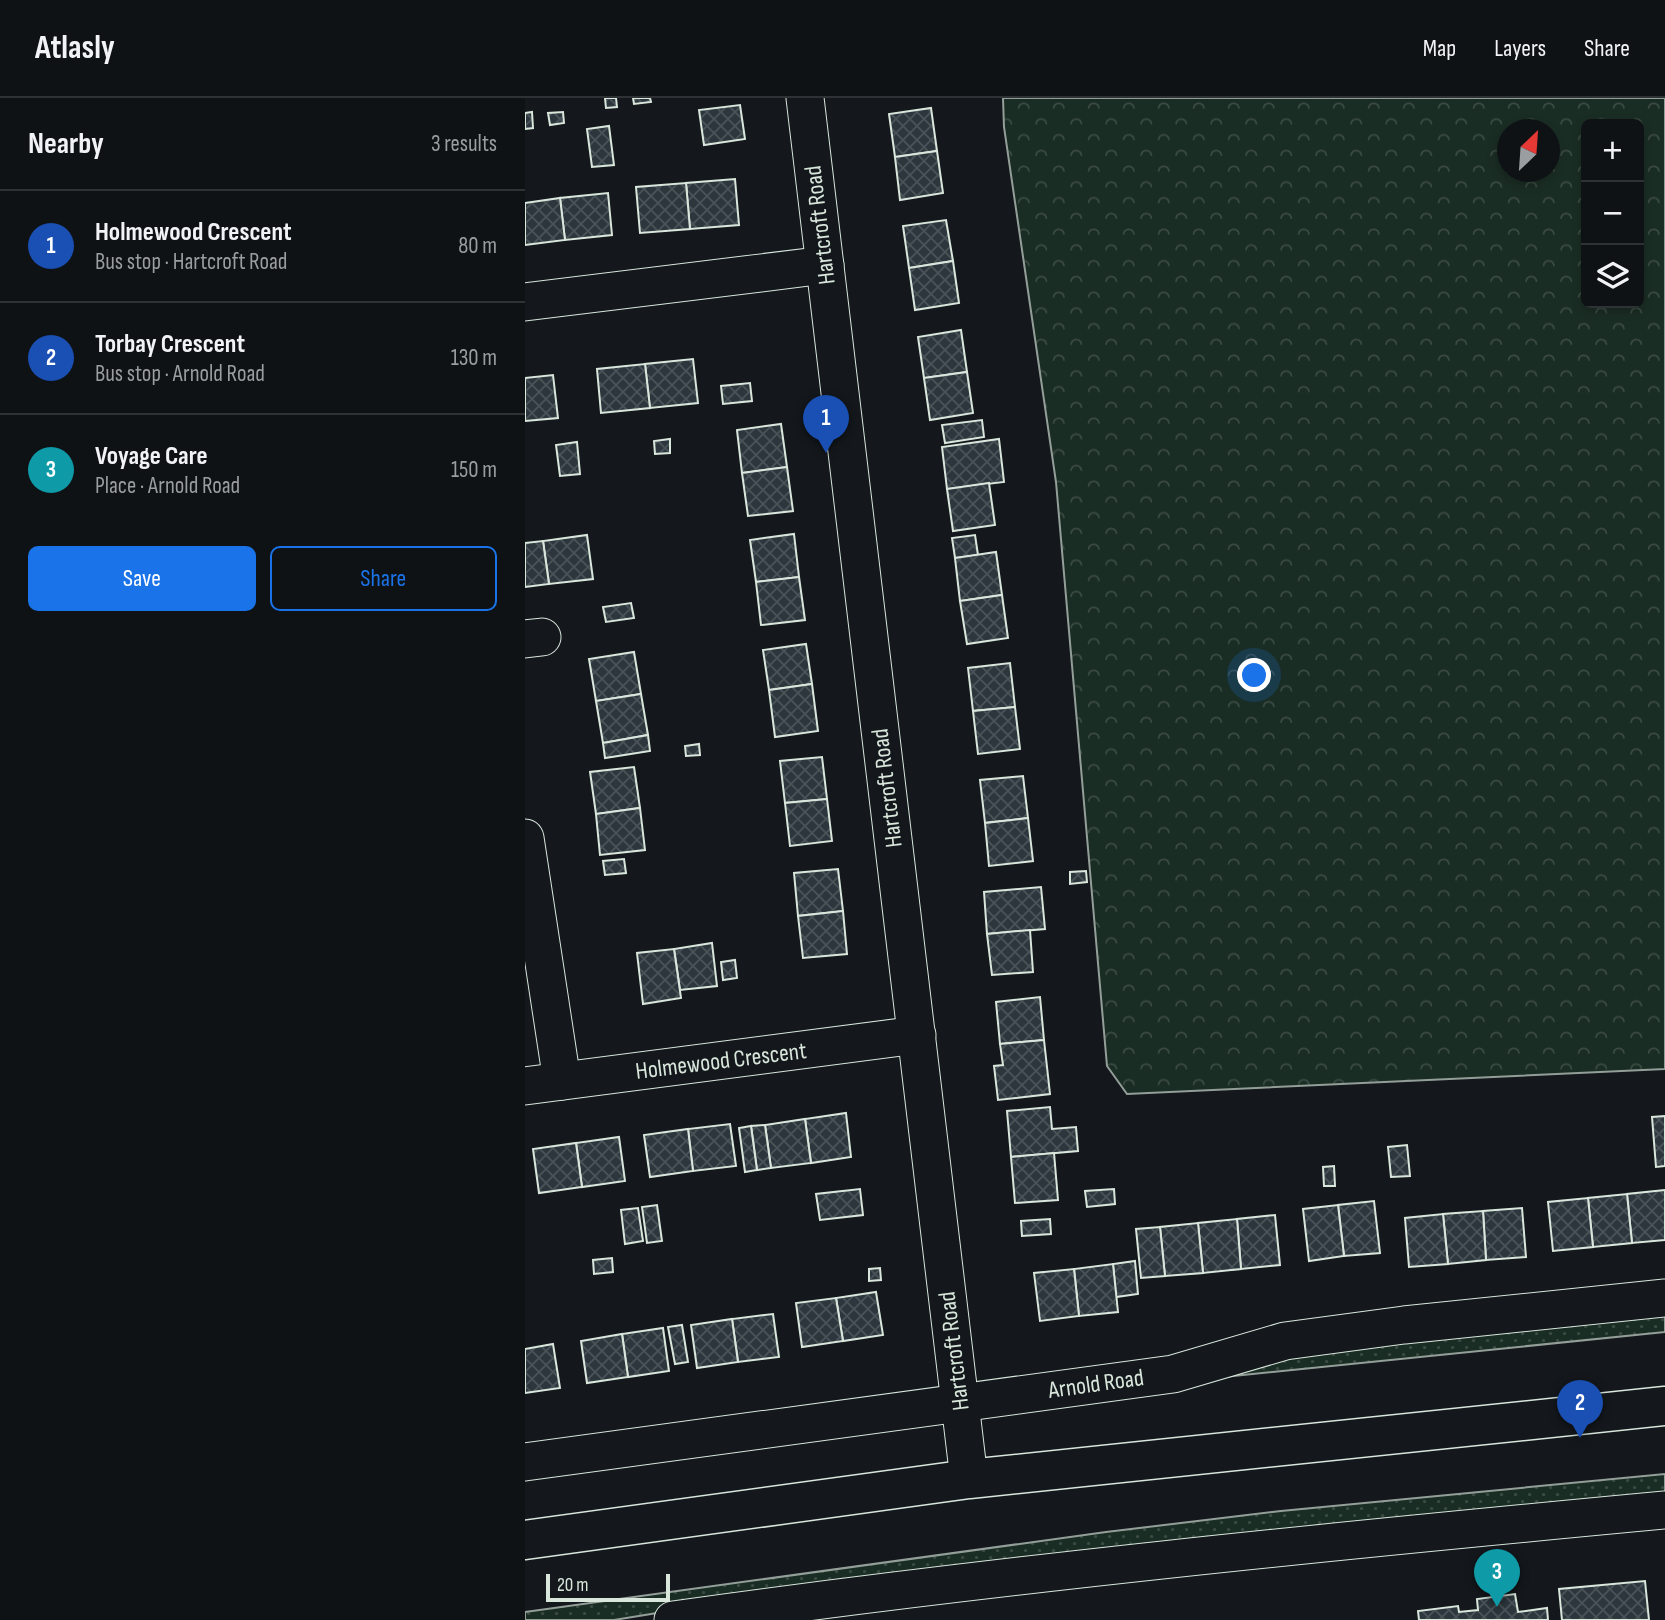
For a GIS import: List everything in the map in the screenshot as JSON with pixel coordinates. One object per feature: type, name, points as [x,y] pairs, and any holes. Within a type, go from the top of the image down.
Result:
[{"type":"main road","points":[[525,1539],[969,1479],[1665,1406]]},
{"type":"street","name":"Hartcroft Road","points":[[805,98],[969,1479]]},
{"type":"street","points":[[525,302],[825,264]]},
{"type":"street","points":[[525,838],[562,1081]]},
{"type":"street","name":"Holmewood Crescent","points":[[525,1086],[917,1035]]},
{"type":"street","name":"Arnold Road","points":[[525,1462],[1173,1374],[1285,1341],[1404,1325],[1665,1298]]},
{"type":"street","points":[[673,1620],[860,1594],[1119,1564],[1665,1510]]},
{"type":"green space","points":[[1003,98],[1665,98],[1665,1069],[1127,1094],[1107,1066],[1056,482],[1004,127]]},
{"type":"green space","points":[[1665,1313],[1665,1332],[1204,1379],[1296,1353]]},
{"type":"green space","points":[[1665,1474],[1665,1497],[825,1586],[614,1620],[525,1620],[525,1612],[1106,1532],[1281,1511]]},
{"type":"building","points":[[605,98],[616,98],[617,107],[606,108]]},
{"type":"building","points":[[633,98],[650,98],[651,102],[634,104]]},
{"type":"building","points":[[740,105],[745,139],[704,145],[699,110]]},
{"type":"building","points":[[931,108],[937,151],[895,157],[889,114]]},
{"type":"building","points":[[532,112],[533,128],[525,129],[525,113]]},
{"type":"building","points":[[563,112],[564,123],[550,125],[548,113]]},
{"type":"building","points":[[609,126],[614,165],[592,167],[587,129]]},
{"type":"building","points":[[937,151],[943,193],[900,200],[895,157]]},
{"type":"building","points":[[735,179],[739,225],[690,229],[686,183]]},
{"type":"building","points":[[686,183],[690,229],[640,233],[636,187]]},
{"type":"building","points":[[608,193],[612,235],[565,240],[560,198]]},
{"type":"building","points":[[560,198],[565,240],[525,245],[525,203]]},
{"type":"building","points":[[946,220],[953,261],[909,268],[903,226]]},
{"type":"building","points":[[953,261],[959,303],[915,310],[909,268]]},
{"type":"building","points":[[961,330],[967,372],[924,378],[918,337]]},
{"type":"building","points":[[693,359],[698,403],[650,408],[645,364]]},
{"type":"building","points":[[645,364],[650,408],[601,413],[597,369]]},
{"type":"building","points":[[967,372],[973,413],[930,420],[924,378]]},
{"type":"building","points":[[553,375],[558,418],[525,421],[525,378]]},
{"type":"building","points":[[750,383],[752,401],[723,404],[721,386]]},
{"type":"building","points":[[982,420],[984,437],[945,443],[942,425]]},
{"type":"building","points":[[781,424],[787,467],[742,473],[737,430]]},
{"type":"building","points":[[670,439],[670,453],[655,454],[654,441]]},
{"type":"building","points":[[999,439],[1004,482],[947,489],[942,447]]},
{"type":"building","points":[[577,442],[580,474],[560,476],[556,445]]},
{"type":"building","points":[[787,467],[793,511],[748,516],[742,473]]},
{"type":"building","points":[[989,483],[995,525],[953,531],[947,489]]},
{"type":"building","points":[[794,534],[799,577],[756,582],[750,540]]},
{"type":"building","points":[[587,535],[593,579],[549,584],[543,541]]},
{"type":"building","points":[[975,535],[978,555],[955,558],[952,538]]},
{"type":"building","points":[[543,541],[549,584],[525,587],[525,543]]},
{"type":"building","points":[[996,552],[1002,595],[960,601],[955,558]]},
{"type":"building","points":[[799,577],[805,620],[761,625],[756,582]]},
{"type":"building","points":[[1002,595],[1008,638],[967,644],[960,601]]},
{"type":"building","points":[[631,603],[634,618],[606,622],[603,607]]},
{"type":"building","points":[[806,644],[812,684],[769,690],[763,650]]},
{"type":"building","points":[[634,652],[641,694],[596,701],[589,659]]},
{"type":"building","points":[[1010,663],[1015,707],[973,711],[968,668]]},
{"type":"building","points":[[812,684],[818,731],[775,737],[769,690]]},
{"type":"building","points":[[641,694],[648,735],[603,743],[596,701]]},
{"type":"building","points":[[1015,707],[1020,749],[978,754],[973,711]]},
{"type":"building","points":[[648,735],[650,751],[605,758],[603,743]]},
{"type":"building","points":[[699,744],[700,755],[686,756],[685,746]]},
{"type":"building","points":[[822,757],[827,799],[785,803],[780,761]]},
{"type":"building","points":[[634,767],[640,808],[596,814],[590,772]]},
{"type":"building","points":[[1023,776],[1028,818],[985,823],[980,780]]},
{"type":"building","points":[[827,799],[832,841],[790,846],[785,803]]},
{"type":"building","points":[[640,808],[645,850],[600,855],[596,814]]},
{"type":"building","points":[[1028,818],[1033,861],[989,866],[985,823]]},
{"type":"building","points":[[624,859],[626,873],[605,875],[603,861]]},
{"type":"building","points":[[838,869],[843,911],[798,916],[794,873]]},
{"type":"building","points":[[1086,871],[1087,882],[1070,884],[1070,872]]},
{"type":"building","points":[[1041,887],[1045,929],[987,934],[984,892]]},
{"type":"building","points":[[843,911],[847,954],[803,958],[798,916]]},
{"type":"building","points":[[1030,930],[1033,972],[992,975],[987,934]]},
{"type":"building","points":[[712,943],[717,986],[680,990],[674,949]]},
{"type":"building","points":[[674,949],[681,998],[643,1004],[637,953]]},
{"type":"building","points":[[735,960],[737,978],[723,980],[721,962]]},
{"type":"building","points":[[1040,997],[1044,1040],[1000,1044],[996,1002]]},
{"type":"building","points":[[1044,1040],[1050,1094],[998,1100],[994,1066],[1003,1065],[1000,1044]]},
{"type":"building","points":[[1050,1107],[1052,1129],[1076,1127],[1078,1151],[1011,1157],[1007,1111]]},
{"type":"building","points":[[846,1113],[851,1157],[811,1163],[805,1119]]},
{"type":"building","points":[[1665,1116],[1665,1166],[1656,1167],[1652,1117]]},
{"type":"building","points":[[805,1119],[811,1163],[771,1168],[765,1125]]},
{"type":"building","points":[[730,1124],[736,1166],[693,1171],[688,1129]]},
{"type":"building","points":[[765,1125],[771,1168],[757,1170],[751,1126]]},
{"type":"building","points":[[751,1126],[757,1170],[745,1172],[739,1128]]},
{"type":"building","points":[[688,1129],[693,1171],[650,1177],[644,1135]]},
{"type":"building","points":[[619,1137],[625,1181],[582,1187],[576,1143]]},
{"type":"building","points":[[576,1143],[582,1187],[539,1193],[533,1149]]},
{"type":"building","points":[[1407,1145],[1410,1176],[1391,1177],[1388,1147]]},
{"type":"building","points":[[1054,1153],[1058,1200],[1015,1203],[1011,1157]]},
{"type":"building","points":[[1334,1166],[1335,1186],[1324,1186],[1323,1167]]},
{"type":"building","points":[[860,1189],[863,1215],[820,1220],[816,1194]]},
{"type":"building","points":[[1114,1189],[1115,1204],[1087,1207],[1085,1191]]},
{"type":"building","points":[[1665,1190],[1665,1240],[1632,1243],[1627,1194]]},
{"type":"building","points":[[1627,1194],[1632,1243],[1593,1247],[1588,1198]]},
{"type":"building","points":[[1588,1198],[1593,1247],[1553,1251],[1548,1202]]},
{"type":"building","points":[[1374,1201],[1380,1253],[1344,1256],[1338,1205]]},
{"type":"building","points":[[657,1205],[662,1241],[647,1243],[642,1207]]},
{"type":"building","points":[[1338,1205],[1344,1256],[1309,1261],[1303,1209]]},
{"type":"building","points":[[638,1208],[643,1241],[625,1244],[621,1210]]},
{"type":"building","points":[[1522,1208],[1526,1257],[1486,1260],[1483,1211]]},
{"type":"building","points":[[1483,1211],[1486,1260],[1448,1264],[1443,1214]]},
{"type":"building","points":[[1443,1214],[1448,1264],[1409,1267],[1405,1218]]},
{"type":"building","points":[[1275,1215],[1280,1265],[1241,1269],[1237,1219]]},
{"type":"building","points":[[1050,1219],[1051,1234],[1022,1236],[1021,1221]]},
{"type":"building","points":[[1237,1219],[1241,1269],[1203,1273],[1198,1223]]},
{"type":"building","points":[[1198,1223],[1203,1273],[1165,1276],[1160,1227]]},
{"type":"building","points":[[1160,1227],[1165,1276],[1141,1278],[1136,1229]]},
{"type":"building","points":[[612,1258],[613,1272],[594,1274],[593,1260]]},
{"type":"building","points":[[1135,1261],[1138,1294],[1116,1297],[1113,1264]]},
{"type":"building","points":[[1113,1264],[1118,1312],[1079,1316],[1074,1269]]},
{"type":"building","points":[[880,1268],[881,1280],[869,1281],[869,1269]]},
{"type":"building","points":[[1074,1269],[1079,1316],[1040,1321],[1034,1273]]},
{"type":"building","points":[[876,1292],[883,1335],[843,1341],[836,1298]]},
{"type":"building","points":[[836,1298],[843,1341],[802,1347],[796,1303]]},
{"type":"building","points":[[773,1314],[779,1357],[738,1362],[732,1319]]},
{"type":"building","points":[[732,1319],[738,1362],[697,1368],[691,1325]]},
{"type":"building","points":[[682,1325],[688,1362],[675,1364],[668,1327]]},
{"type":"building","points":[[663,1328],[669,1371],[628,1377],[622,1334]]},
{"type":"building","points":[[622,1334],[628,1377],[587,1383],[581,1341]]},
{"type":"building","points":[[553,1344],[560,1388],[525,1393],[525,1349]]},
{"type":"building","points":[[1645,1581],[1649,1620],[1562,1620],[1559,1589]]},
{"type":"building","points":[[1515,1594],[1518,1612],[1547,1608],[1548,1620],[1419,1620],[1418,1611],[1458,1606],[1459,1612],[1478,1610],[1477,1599]]},
{"type":"place","name":"Holmewood Crescent","points":[[826,453]]},
{"type":"place","name":"Torbay Crescent","points":[[1580,1438]]},
{"type":"place","name":"Voyage Care","points":[[1497,1607]]}]
